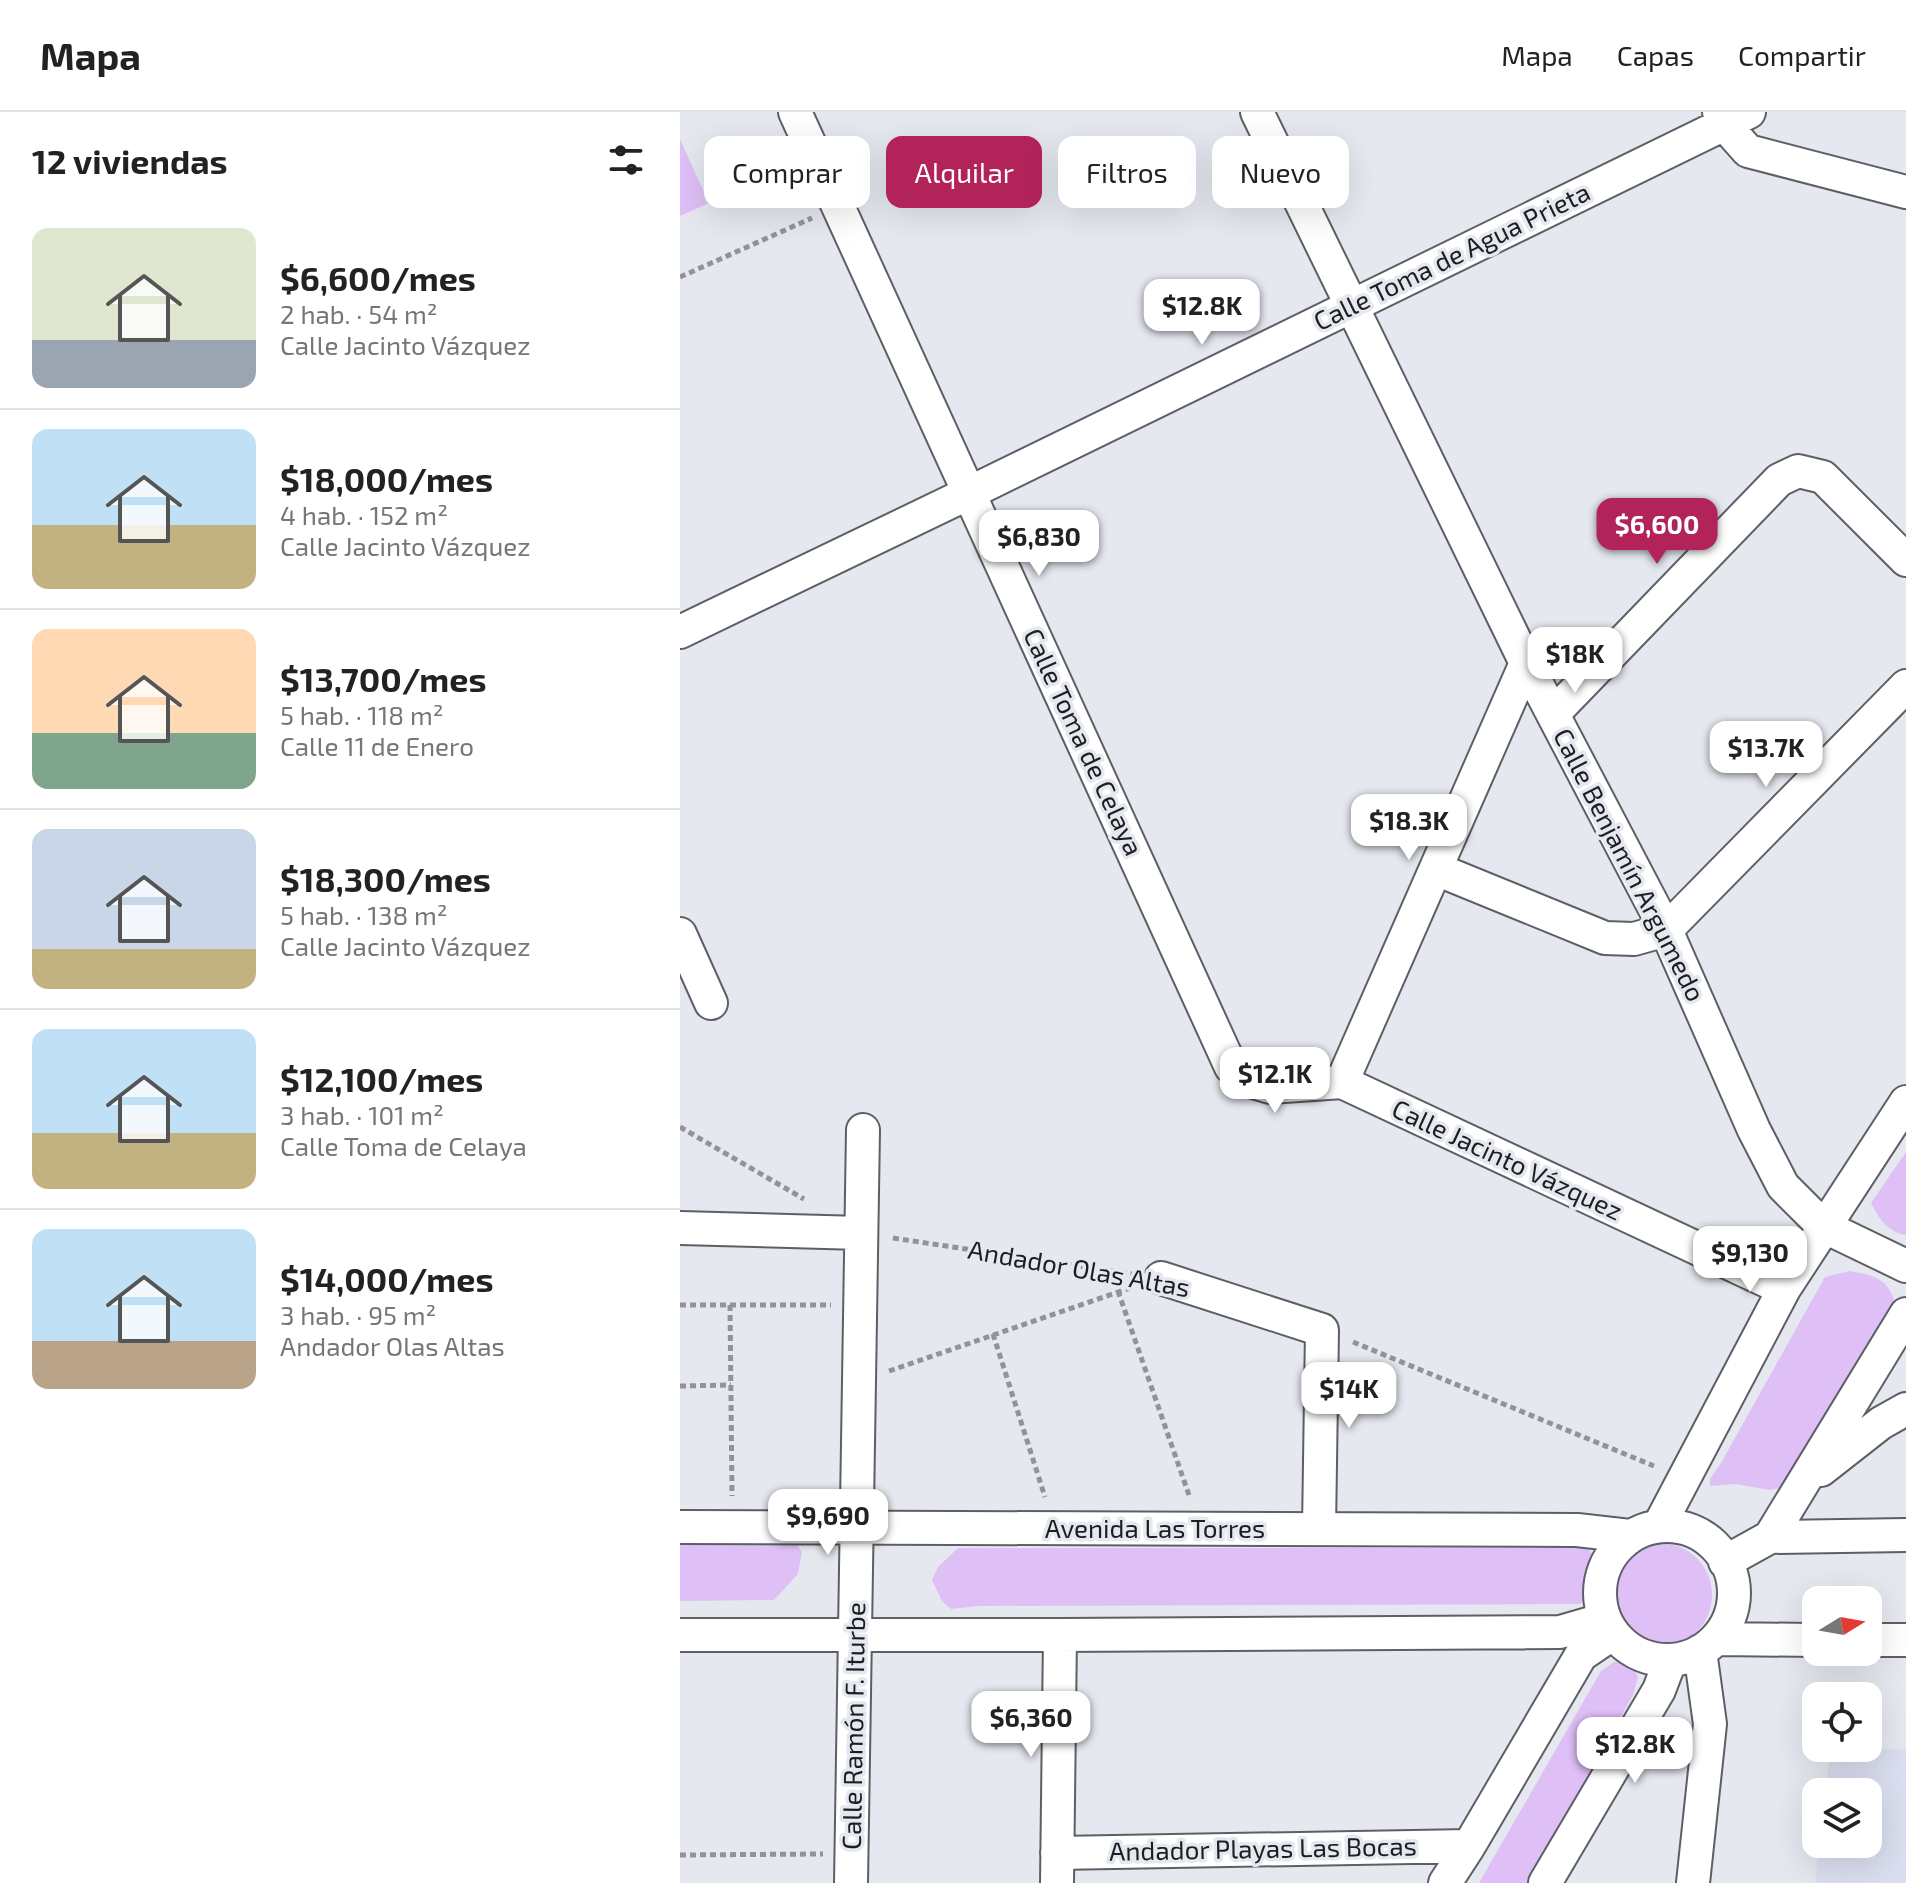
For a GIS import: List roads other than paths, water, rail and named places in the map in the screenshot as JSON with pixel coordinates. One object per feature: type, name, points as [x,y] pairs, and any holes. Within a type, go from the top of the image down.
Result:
[{"type":"street","name":"Calle Toma de Celaya","points":[[795,112],[1231,1067],[1250,1081],[1270,1087],[1342,1082]]},
{"type":"street","name":"Calle Benjamín Argumedo","points":[[1257,112],[1526,663],[1666,930],[1754,1130],[1783,1186],[1823,1226],[1906,1266]]},
{"type":"street","name":"Calle Toma de Agua Prieta","points":[[680,632],[1350,306],[1730,116]]},
{"type":"street","points":[[1730,116],[1748,151],[1906,192]]},
{"type":"street","points":[[1553,714],[1779,480],[1798,471],[1823,477],[1906,560]]},
{"type":"street","points":[[1342,1082],[1526,663]]},
{"type":"street","points":[[1436,869],[1605,938],[1634,939],[1666,930],[1906,686]]},
{"type":"street","points":[[680,934],[711,1003]]},
{"type":"street","name":"Calle Jacinto Vázquez","points":[[1342,1082],[1784,1289]]},
{"type":"street","points":[[1802,1641],[1696,1650],[1652,1659],[1634,1652],[1608,1626],[1600,1598],[1601,1580],[1617,1548],[1645,1531],[1684,1478],[1784,1289],[1906,1102]]},
{"type":"street","name":"Calle Ramón F. Iturbe","points":[[852,1868],[863,1130]]},
{"type":"street","points":[[680,1228],[861,1233]]},
{"type":"street","name":"Andador Olas Altas","points":[[1161,1278],[1322,1330],[1319,1529]]},
{"type":"street","points":[[1770,1537],[1906,1314]]},
{"type":"street","points":[[1805,1481],[1881,1423],[1906,1409]]},
{"type":"street","name":"Avenida Las Torres","points":[[680,1527],[1645,1531]]},
{"type":"street","points":[[1545,1883],[1659,1690],[1731,1615],[1734,1595],[1731,1573],[1720,1552],[1703,1537],[1682,1527],[1645,1531]]},
{"type":"street","points":[[1725,1562],[1770,1537],[1906,1535]]},
{"type":"street","points":[[680,1635],[1560,1632],[1608,1626]]},
{"type":"street","points":[[1445,1883],[1581,1655],[1608,1626]]},
{"type":"street","points":[[1057,1868],[1060,1635]]},
{"type":"street","points":[[1882,1640],[1906,1640]]},
{"type":"street","points":[[1693,1883],[1710,1724],[1696,1650]]},
{"type":"street","name":"Andador Playas Las Bocas","points":[[1057,1868],[1469,1846]]}]
